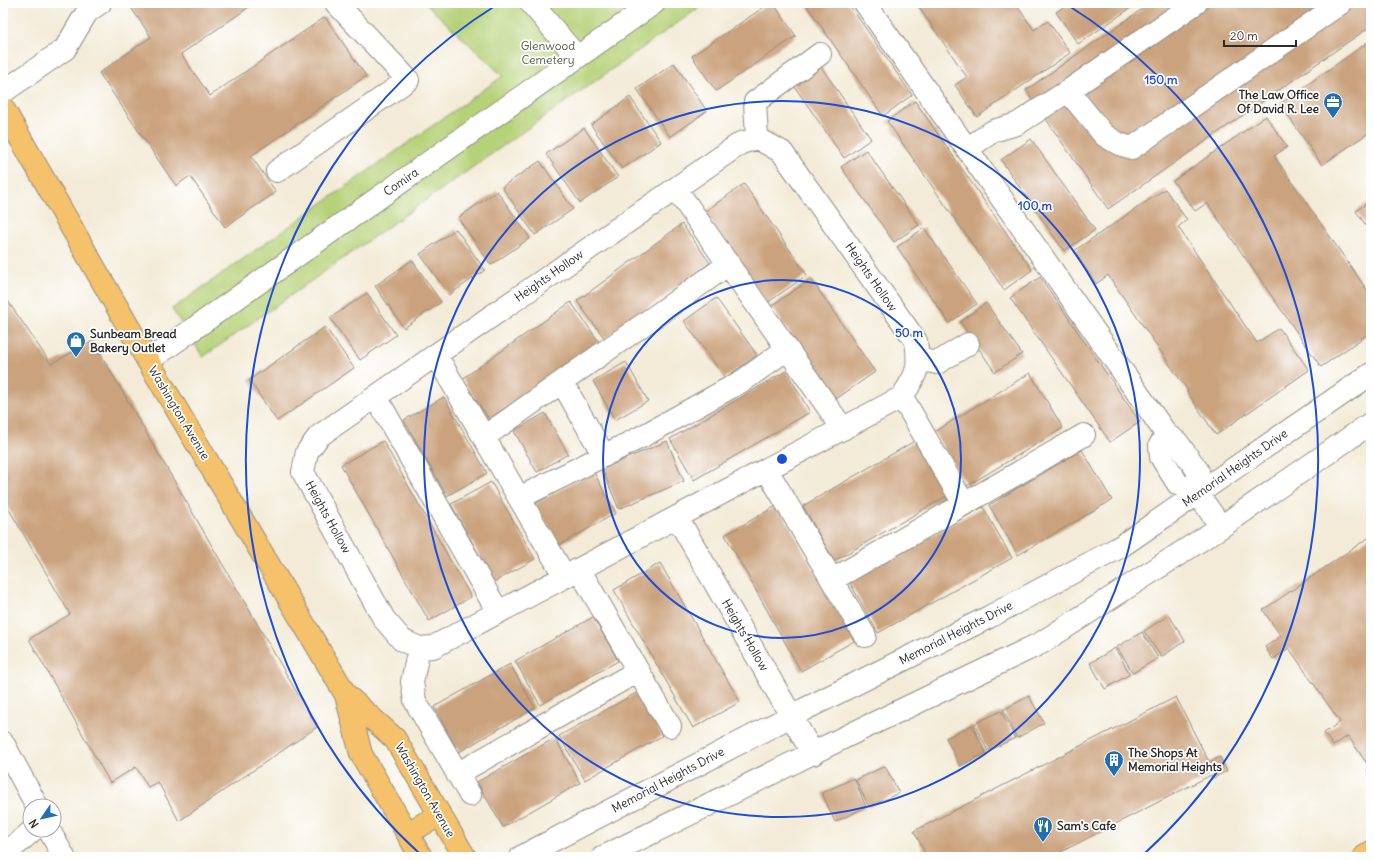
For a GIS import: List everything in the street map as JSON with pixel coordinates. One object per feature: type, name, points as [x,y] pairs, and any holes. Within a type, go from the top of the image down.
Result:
[{"type":"main road","name":"Washington Avenue","points":[[3,108],[148,361],[346,695],[361,754],[421,857]]},
{"type":"main road","name":"Washington Avenue","points":[[346,695],[395,739],[465,857]]},
{"type":"main road","points":[[407,833],[440,815]]},
{"type":"main road","points":[[1364,857],[1371,852]]},
{"type":"street","points":[[3,92],[64,48],[86,12],[100,3]]},
{"type":"street","points":[[276,171],[408,80],[336,3]]},
{"type":"street","points":[[531,3],[577,57]]},
{"type":"street","name":"Comira","points":[[148,361],[654,3]]},
{"type":"street","points":[[865,3],[1152,414],[1167,434],[1177,442],[1198,471],[1198,494],[1221,527]]},
{"type":"street","points":[[967,149],[993,131],[1018,124],[1196,3]]},
{"type":"street","points":[[1068,91],[1104,136],[1119,144],[1132,148],[1341,3]]},
{"type":"street","points":[[757,138],[755,102],[820,54]]},
{"type":"street","name":"Heights Hollow","points":[[757,138],[782,152],[916,341],[918,359],[915,376],[902,397],[433,647],[419,648],[402,640],[384,619],[303,472],[307,452],[319,436],[676,188],[741,143],[757,138]]},
{"type":"street","points":[[676,188],[843,429]]},
{"type":"street","points":[[484,437],[729,264]]},
{"type":"street","points":[[918,359],[937,363],[968,344]]},
{"type":"street","points":[[519,498],[643,436],[744,380],[787,349]]},
{"type":"street","points":[[436,355],[519,498],[638,671],[670,726]]},
{"type":"street","name":"Memorial Heights Drive","points":[[521,857],[791,716],[989,617],[1120,547],[1371,374]]},
{"type":"street","points":[[562,382],[604,456]]},
{"type":"street","points":[[376,397],[498,612]]},
{"type":"street","points":[[902,397],[964,504]]},
{"type":"street","points":[[603,857],[1041,642],[1221,527],[1371,423]]},
{"type":"street","points":[[832,580],[1084,435]]},
{"type":"street","points":[[767,470],[865,636]]},
{"type":"street","name":"Heights Hollow","points":[[677,517],[812,754]]},
{"type":"street","points":[[419,648],[412,682],[415,701],[470,795]]},
{"type":"street","points":[[458,774],[638,671]]},
{"type":"street","points":[[3,743],[32,798]]},
{"type":"street","points":[[3,856],[24,838]]},
{"type":"street","points":[[53,838],[64,857]]},
{"type":"green space","name":"Glenwood Cemetery","points":[[425,3],[706,3],[203,357],[172,309],[503,76]]},
{"type":"building","points":[[128,3],[255,3],[181,54],[210,96],[325,17],[366,76],[251,156],[276,192],[225,227],[190,176],[176,186],[99,73],[151,37]]},
{"type":"building","points":[[770,3],[773,3],[796,36],[716,91],[692,56]]},
{"type":"building","points":[[805,3],[848,3],[912,95],[883,116]]},
{"type":"building","points":[[916,3],[1015,3],[1034,30],[1048,21],[1070,53],[977,117],[955,85],[967,77]]},
{"type":"building","points":[[1067,3],[1138,3],[1078,44],[1056,12],[1068,4]]},
{"type":"building","points":[[1151,3],[1371,3],[1371,26],[1108,209],[1026,90]]},
{"type":"building","points":[[1368,42],[1371,46],[1371,131],[1322,165],[1280,104]]},
{"type":"building","points":[[817,61],[871,139],[844,158],[790,80]]},
{"type":"building","points":[[674,63],[707,111],[670,137],[637,89]]},
{"type":"building","points":[[630,97],[661,142],[622,169],[591,125]]},
{"type":"building","points":[[915,101],[1032,270],[1004,290],[887,121]]},
{"type":"building","points":[[1266,116],[1287,147],[1274,156],[1371,296],[1371,332],[1321,367],[1207,203],[1195,211],[1173,181]]},
{"type":"building","points":[[584,128],[618,177],[580,203],[546,154]]},
{"type":"building","points":[[1031,139],[1095,230],[1064,251],[1001,160]]},
{"type":"building","points":[[866,150],[919,225],[894,242],[841,167]]},
{"type":"building","points":[[540,161],[573,209],[535,235],[502,187]]},
{"type":"building","points":[[744,184],[807,275],[767,303],[704,212]]},
{"type":"building","points":[[1165,189],[1187,220],[1178,227],[1257,343],[1279,328],[1309,370],[1216,435],[1187,392],[1188,391],[1108,275],[1096,284],[1074,251]]},
{"type":"building","points":[[497,191],[530,238],[491,265],[458,218]]},
{"type":"building","points":[[1371,200],[1371,233],[1356,211]]},
{"type":"building","points":[[682,224],[710,263],[605,339],[577,301]]},
{"type":"building","points":[[924,228],[977,304],[949,323],[897,247]]},
{"type":"building","points":[[456,229],[485,270],[449,295],[420,254]]},
{"type":"building","points":[[412,260],[441,302],[404,328],[375,286]]},
{"type":"building","points":[[1040,277],[1140,422],[1110,442],[1010,298]]},
{"type":"building","points":[[811,279],[875,372],[836,399],[771,306]]},
{"type":"building","points":[[367,293],[396,335],[360,360],[330,318]]},
{"type":"building","points":[[3,294],[51,364],[93,341],[317,727],[179,821],[158,782],[148,787],[136,767],[110,783],[29,639],[70,614],[3,499]]},
{"type":"building","points":[[716,298],[757,355],[725,378],[684,321]]},
{"type":"building","points":[[571,302],[599,342],[489,419],[462,379]]},
{"type":"building","points":[[986,303],[1022,354],[995,372],[960,322]]},
{"type":"building","points":[[325,327],[354,368],[277,421],[249,380]]},
{"type":"building","points":[[626,362],[648,401],[615,420],[593,381]]},
{"type":"building","points":[[786,371],[810,412],[694,480],[670,439]]},
{"type":"building","points":[[1030,373],[1063,428],[967,486],[934,432]]},
{"type":"building","points":[[444,397],[487,473],[447,496],[404,420]]},
{"type":"building","points":[[545,413],[568,454],[537,472],[514,431]]},
{"type":"building","points":[[918,439],[950,494],[834,561],[803,506]]},
{"type":"building","points":[[383,441],[471,597],[429,621],[341,465]]},
{"type":"building","points":[[667,441],[684,481],[619,509],[602,469]]},
{"type":"building","points":[[1082,450],[1112,500],[1018,555],[989,505]]},
{"type":"building","points":[[593,471],[616,513],[559,545],[535,504]]},
{"type":"building","points":[[491,482],[535,559],[494,582],[451,504]]},
{"type":"building","points":[[778,505],[854,641],[801,671],[725,535]]},
{"type":"building","points":[[983,507],[1012,558],[878,633],[849,581]]},
{"type":"building","points":[[1371,536],[1371,621],[1369,632],[1371,631],[1371,776],[1367,770],[1370,768],[1348,736],[1333,746],[1324,733],[1340,722],[1289,648],[1273,659],[1265,647],[1281,636],[1263,610]]},
{"type":"building","points":[[660,563],[740,702],[693,728],[614,590]]},
{"type":"building","points":[[1169,615],[1185,641],[1161,657],[1144,631]]},
{"type":"building","points":[[593,617],[618,661],[540,705],[515,661]]},
{"type":"building","points":[[1142,632],[1158,658],[1133,673],[1117,647]]},
{"type":"building","points":[[1115,648],[1130,674],[1105,689],[1090,663]]},
{"type":"building","points":[[510,664],[535,708],[459,752],[434,707]]},
{"type":"building","points":[[638,692],[662,736],[585,780],[559,736]]},
{"type":"building","points":[[1029,696],[1044,723],[1017,738],[1003,710]]},
{"type":"building","name":"The Shops At Memorial Heights","points":[[1176,697],[1209,762],[1220,757],[1227,771],[1213,778],[1211,775],[1051,857],[927,857],[914,831]]},
{"type":"building","points":[[1001,711],[1015,738],[988,751],[974,724]]},
{"type":"building","points":[[972,725],[986,753],[960,766],[946,738]]},
{"type":"building","points":[[555,738],[580,783],[503,827],[477,782]]},
{"type":"building","points":[[885,766],[899,793],[869,807],[856,780]]},
{"type":"building","points":[[854,778],[866,807],[835,822],[822,793]]},
{"type":"place","name":"The Law Office Of David R. Lee","points":[[1333,119]]},
{"type":"place","name":"Sunbeam Bread Bakery Outlet","points":[[76,358]]},
{"type":"place","name":"The Shops At Memorial Heights","points":[[1114,777]]},
{"type":"place","name":"Sam's Cafe","points":[[1043,843]]}]
